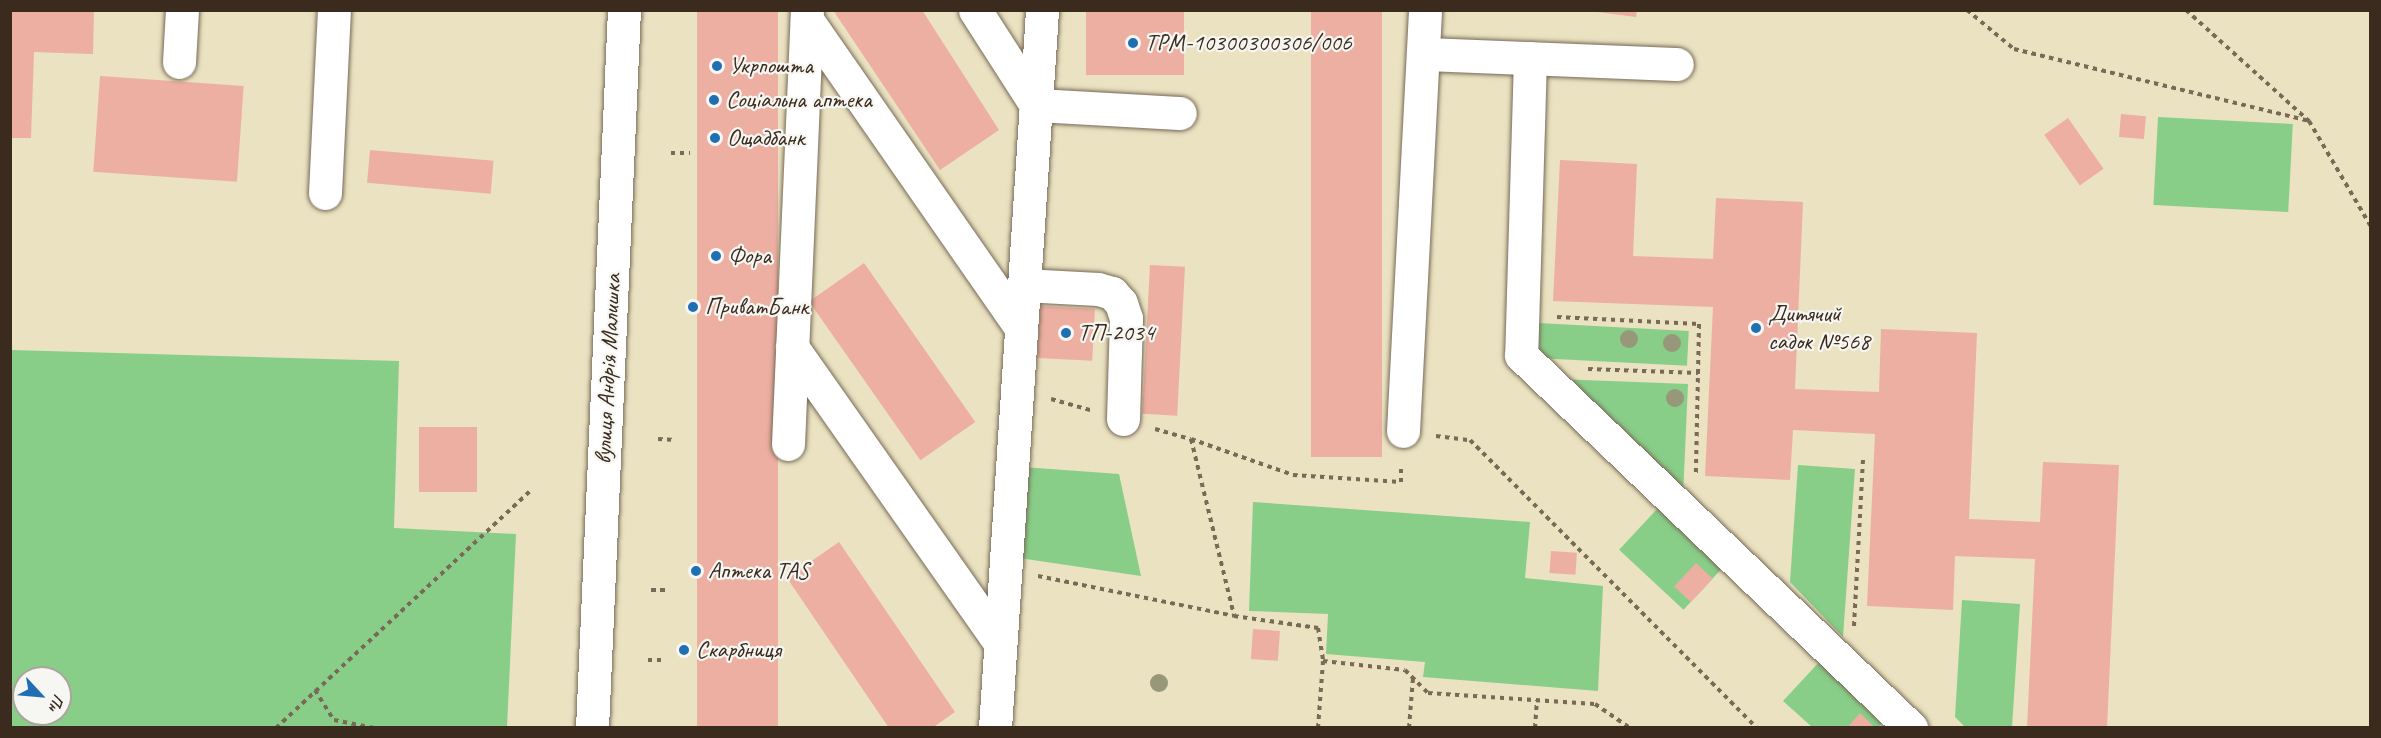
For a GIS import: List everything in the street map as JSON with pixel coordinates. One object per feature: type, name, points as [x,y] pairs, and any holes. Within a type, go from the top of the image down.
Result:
[{"type":"street","points":[[179,62],[182,10]]},
{"type":"street","points":[[325,193],[334,10]]},
{"type":"street","name":"вулиця Андрія Малишка","points":[[592,728],[624,10]]},
{"type":"street","points":[[975,10],[1036,105]]},
{"type":"street","points":[[995,728],[1042,10]]},
{"type":"street","points":[[1403,431],[1425,10]]},
{"type":"street","points":[[807,15],[1020,326]]},
{"type":"street","points":[[788,444],[807,15]]},
{"type":"street","points":[[1424,54],[1677,64]]},
{"type":"street","points":[[1530,58],[1521,355],[1911,728]]},
{"type":"street","points":[[1036,105],[1180,113]]},
{"type":"street","points":[[1023,285],[1098,289],[1112,293],[1121,303],[1126,318],[1123,419]]},
{"type":"street","points":[[792,347],[999,641]]},
{"type":"path","points":[[1967,10],[2014,49],[2309,121]]},
{"type":"path","points":[[2186,10],[2309,121],[2370,225]]},
{"type":"path","points":[[671,153],[690,153]]},
{"type":"path","points":[[1521,315],[1699,324],[1695,522]]},
{"type":"path","points":[[1532,366],[1698,373]]},
{"type":"path","points":[[1016,389],[1191,439],[1293,475],[1401,482],[1403,431],[1470,440],[1757,728]]},
{"type":"path","points":[[658,439],[676,440]]},
{"type":"path","points":[[1191,439],[1234,616]]},
{"type":"path","points":[[1852,671],[1863,459]]},
{"type":"path","points":[[276,728],[532,489]]},
{"type":"path","points":[[1004,569],[1234,616],[1317,628],[1323,662],[1318,728]]},
{"type":"path","points":[[651,590],[669,590]]},
{"type":"path","points":[[648,660],[665,660]]},
{"type":"path","points":[[1323,662],[1405,670],[1428,693],[1596,704],[1630,728]]},
{"type":"path","points":[[1409,728],[1413,678]]},
{"type":"path","points":[[315,690],[334,720],[335,728]]},
{"type":"path","points":[[1535,728],[1537,700]]},
{"type":"path","points":[[334,720],[375,728]]},
{"type":"green space","points":[[2158,117],[2293,124],[2288,212],[2153,205]]},
{"type":"green space","points":[[1538,323],[1689,331],[1687,366],[1536,358]]},
{"type":"green space","points":[[11,350],[399,361],[394,528],[516,534],[507,727],[11,727]]},
{"type":"green space","points":[[1558,379],[1688,384],[1683,496]]},
{"type":"green space","points":[[1798,465],[1855,469],[1843,637],[1790,582]]},
{"type":"green space","points":[[1023,467],[1119,474],[1141,576],[1019,558]]},
{"type":"green space","points":[[1253,502],[1530,522],[1525,578],[1603,586],[1598,691],[1423,677],[1425,662],[1326,654],[1328,614],[1249,611]]},
{"type":"green space","points":[[1658,508],[1722,568],[1683,610],[1619,550]]},
{"type":"green space","points":[[1962,600],[2020,604],[2012,727],[1965,727],[1955,717]]},
{"type":"green space","points":[[1822,659],[1887,718],[1878,727],[1812,727],[1783,701]]},
{"type":"building","points":[[10,10],[94,10],[93,54],[34,52],[31,138],[10,138]]},
{"type":"building","points":[[697,10],[778,10],[778,728],[697,728]]},
{"type":"building","points":[[833,10],[922,10],[999,130],[940,170]]},
{"type":"building","name":"ТРМ-10300300306/006","points":[[1086,10],[1184,10],[1184,75],[1086,75]]},
{"type":"building","points":[[1311,10],[1382,10],[1382,457],[1311,457]]},
{"type":"building","points":[[1582,10],[1637,10],[1636,17]]},
{"type":"building","points":[[100,76],[244,86],[237,182],[93,172]]},
{"type":"building","points":[[2121,114],[2146,116],[2144,139],[2119,137]]},
{"type":"building","points":[[2068,118],[2104,169],[2080,185],[2044,135]]},
{"type":"building","points":[[370,150],[494,161],[491,194],[367,183]]},
{"type":"building","points":[[1560,160],[1637,164],[1633,256],[1713,259],[1716,198],[1803,202],[1795,389],[1879,392],[1881,329],[1977,333],[1969,519],[2040,522],[2043,462],[2119,465],[2107,728],[2027,728],[2035,559],[1955,556],[1953,610],[1867,606],[1875,434],[1793,430],[1790,480],[1705,476],[1713,307],[1553,301]]},
{"type":"building","points":[[864,263],[975,422],[920,460],[809,301]]},
{"type":"building","points":[[1150,265],[1185,267],[1177,416],[1142,414]]},
{"type":"building","name":"ТП-2034","points":[[1040,306],[1095,309],[1092,361],[1037,358]]},
{"type":"building","points":[[419,427],[477,427],[477,492],[419,492]]},
{"type":"building","points":[[839,542],[955,712],[932,728],[889,728],[787,578]]},
{"type":"building","points":[[1551,551],[1577,553],[1575,575],[1549,573]]},
{"type":"building","points":[[1696,563],[1713,579],[1691,602],[1674,586]]},
{"type":"building","points":[[1253,629],[1280,631],[1278,661],[1251,659]]},
{"type":"building","points":[[1860,713],[1875,728],[1847,728]]},
{"type":"place","name":"ТРМ-10300300306/006","points":[[1133,43]]},
{"type":"place","name":"Укрпошта","points":[[717,66]]},
{"type":"place","name":"Соціальна аптека","points":[[714,100]]},
{"type":"place","name":"Ощадбанк","points":[[715,138]]},
{"type":"place","name":"Фора","points":[[716,256]]},
{"type":"place","name":"ПриватБанк","points":[[693,307]]},
{"type":"place","name":"Дитячий садок №568","points":[[1756,328]]},
{"type":"place","name":"ТП-2034","points":[[1066,333]]},
{"type":"place","name":"Аптека TAS","points":[[696,571]]},
{"type":"place","name":"Скарбниця","points":[[684,650]]}]
